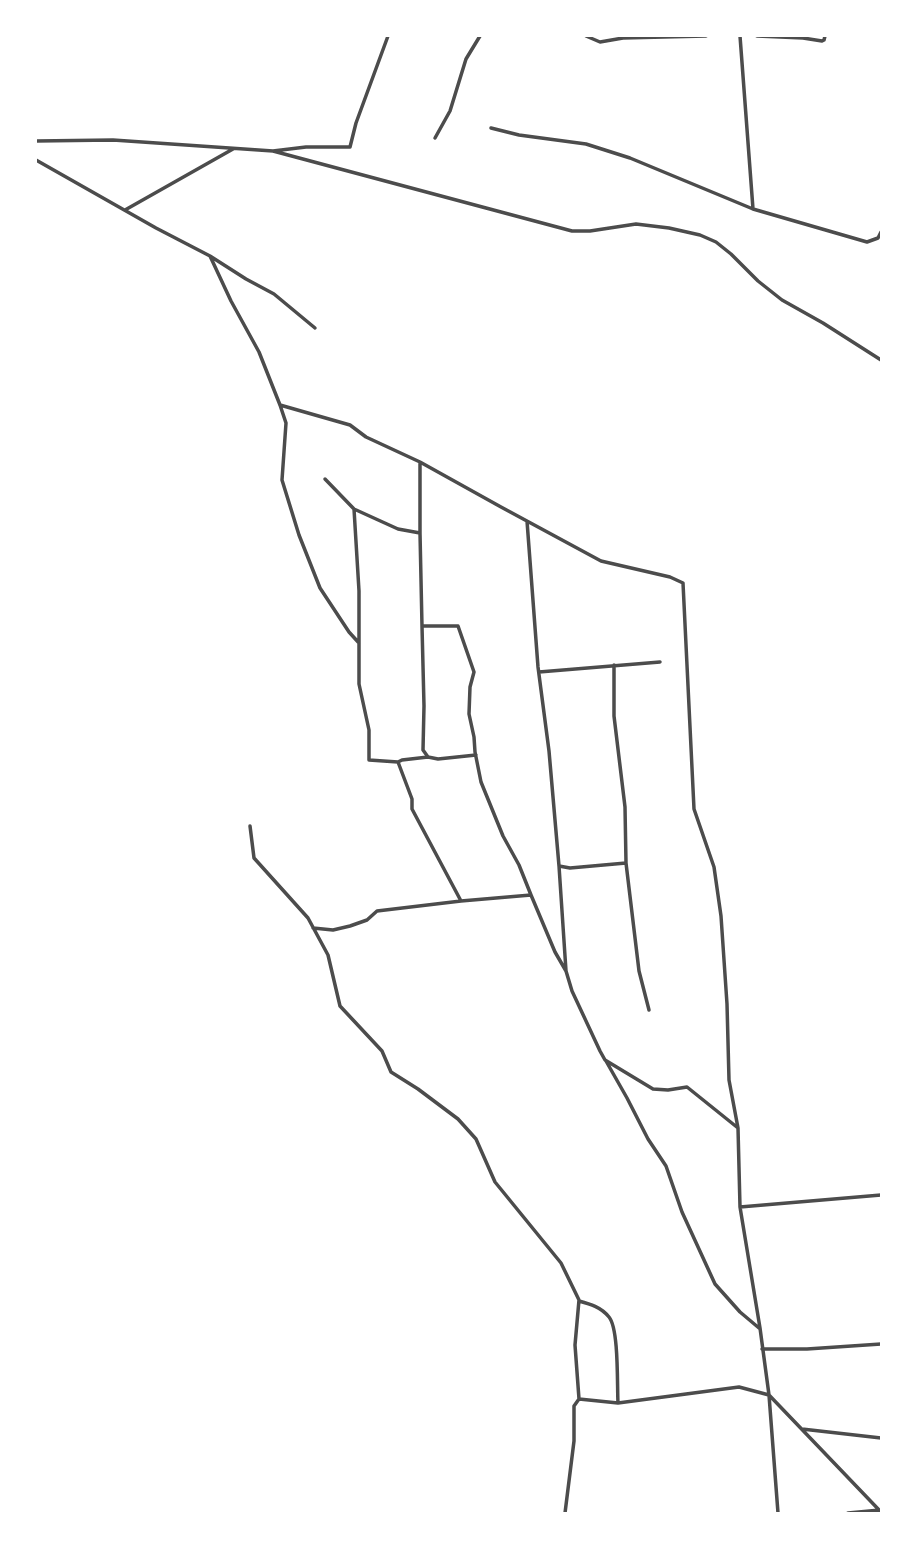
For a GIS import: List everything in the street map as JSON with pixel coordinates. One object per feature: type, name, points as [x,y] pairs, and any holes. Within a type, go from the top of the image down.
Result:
[{"type":"street","points":[[36,141],[113,140],[273,151],[306,148],[350,147],[356,123],[388,36]]},
{"type":"street","points":[[435,138],[450,111],[466,59],[480,36]]},
{"type":"street","points":[[586,36],[600,42],[623,38],[706,36]]},
{"type":"street","points":[[740,36],[753,209]]},
{"type":"street","points":[[757,36],[803,38],[822,41],[824,40],[825,36]]},
{"type":"street","points":[[491,128],[593,146],[630,158],[753,209],[867,242],[878,238],[881,232]]},
{"type":"street","points":[[125,210],[234,149]]},
{"type":"street","points":[[273,151],[572,231],[590,231],[608,227],[636,224],[669,228],[700,235],[716,242],[731,254],[758,281],[782,300],[823,323],[881,360]]},
{"type":"street","points":[[36,160],[210,256],[246,279],[274,294],[316,328]]},
{"type":"street","points":[[210,256],[231,301],[259,352],[286,423],[282,480],[299,535],[320,588],[349,632],[359,644]]},
{"type":"street","points":[[280,405],[350,425],[366,437],[420,462],[601,561],[670,577],[683,583],[694,809],[714,867],[721,916],[730,1080],[738,1128],[740,1207],[760,1328],[769,1395],[778,1513]]},
{"type":"street","points":[[420,462],[424,706],[423,750],[428,757]]},
{"type":"street","points":[[325,479],[354,509],[398,529],[420,532]]},
{"type":"street","points":[[354,509],[359,591],[359,684],[369,730],[369,760],[398,762],[402,760],[428,757],[438,759],[476,755]]},
{"type":"street","points":[[527,521],[539,672],[549,751],[559,866],[566,971],[572,991],[600,1051],[648,1139],[666,1166],[682,1212],[715,1284],[740,1312],[760,1328]]},
{"type":"street","points":[[422,626],[458,626],[474,672],[470,687],[469,714],[481,782],[503,836],[519,865],[530,895],[555,952],[566,971]]},
{"type":"street","points":[[539,672],[660,662]]},
{"type":"street","points":[[614,665],[614,716],[625,807],[626,862],[639,971],[649,1010]]},
{"type":"street","points":[[398,762],[412,799],[412,809],[461,900]]},
{"type":"street","points":[[250,826],[254,858],[308,918],[328,955],[340,1006],[382,1051],[391,1072],[418,1089],[458,1119],[476,1139],[495,1182],[561,1263],[579,1300],[575,1345],[579,1399],[574,1406],[574,1441],[564,1513]]},
{"type":"street","points":[[559,866],[570,868],[626,862]]},
{"type":"street","points":[[313,928],[333,930],[350,926],[368,920],[377,910],[461,900],[530,895]]},
{"type":"street","points":[[606,1060],[654,1089],[668,1090],[687,1087],[738,1128]]},
{"type":"street","points":[[740,1207],[881,1195]]},
{"type":"street","points":[[579,1301],[596,1306],[610,1317],[616,1338],[618,1403]]},
{"type":"street","points":[[762,1349],[807,1349],[881,1344]]},
{"type":"street","points":[[579,1399],[618,1403],[739,1387],[769,1395],[880,1510]]},
{"type":"street","points":[[802,1429],[881,1438]]},
{"type":"street","points":[[848,1513],[880,1510]]}]
